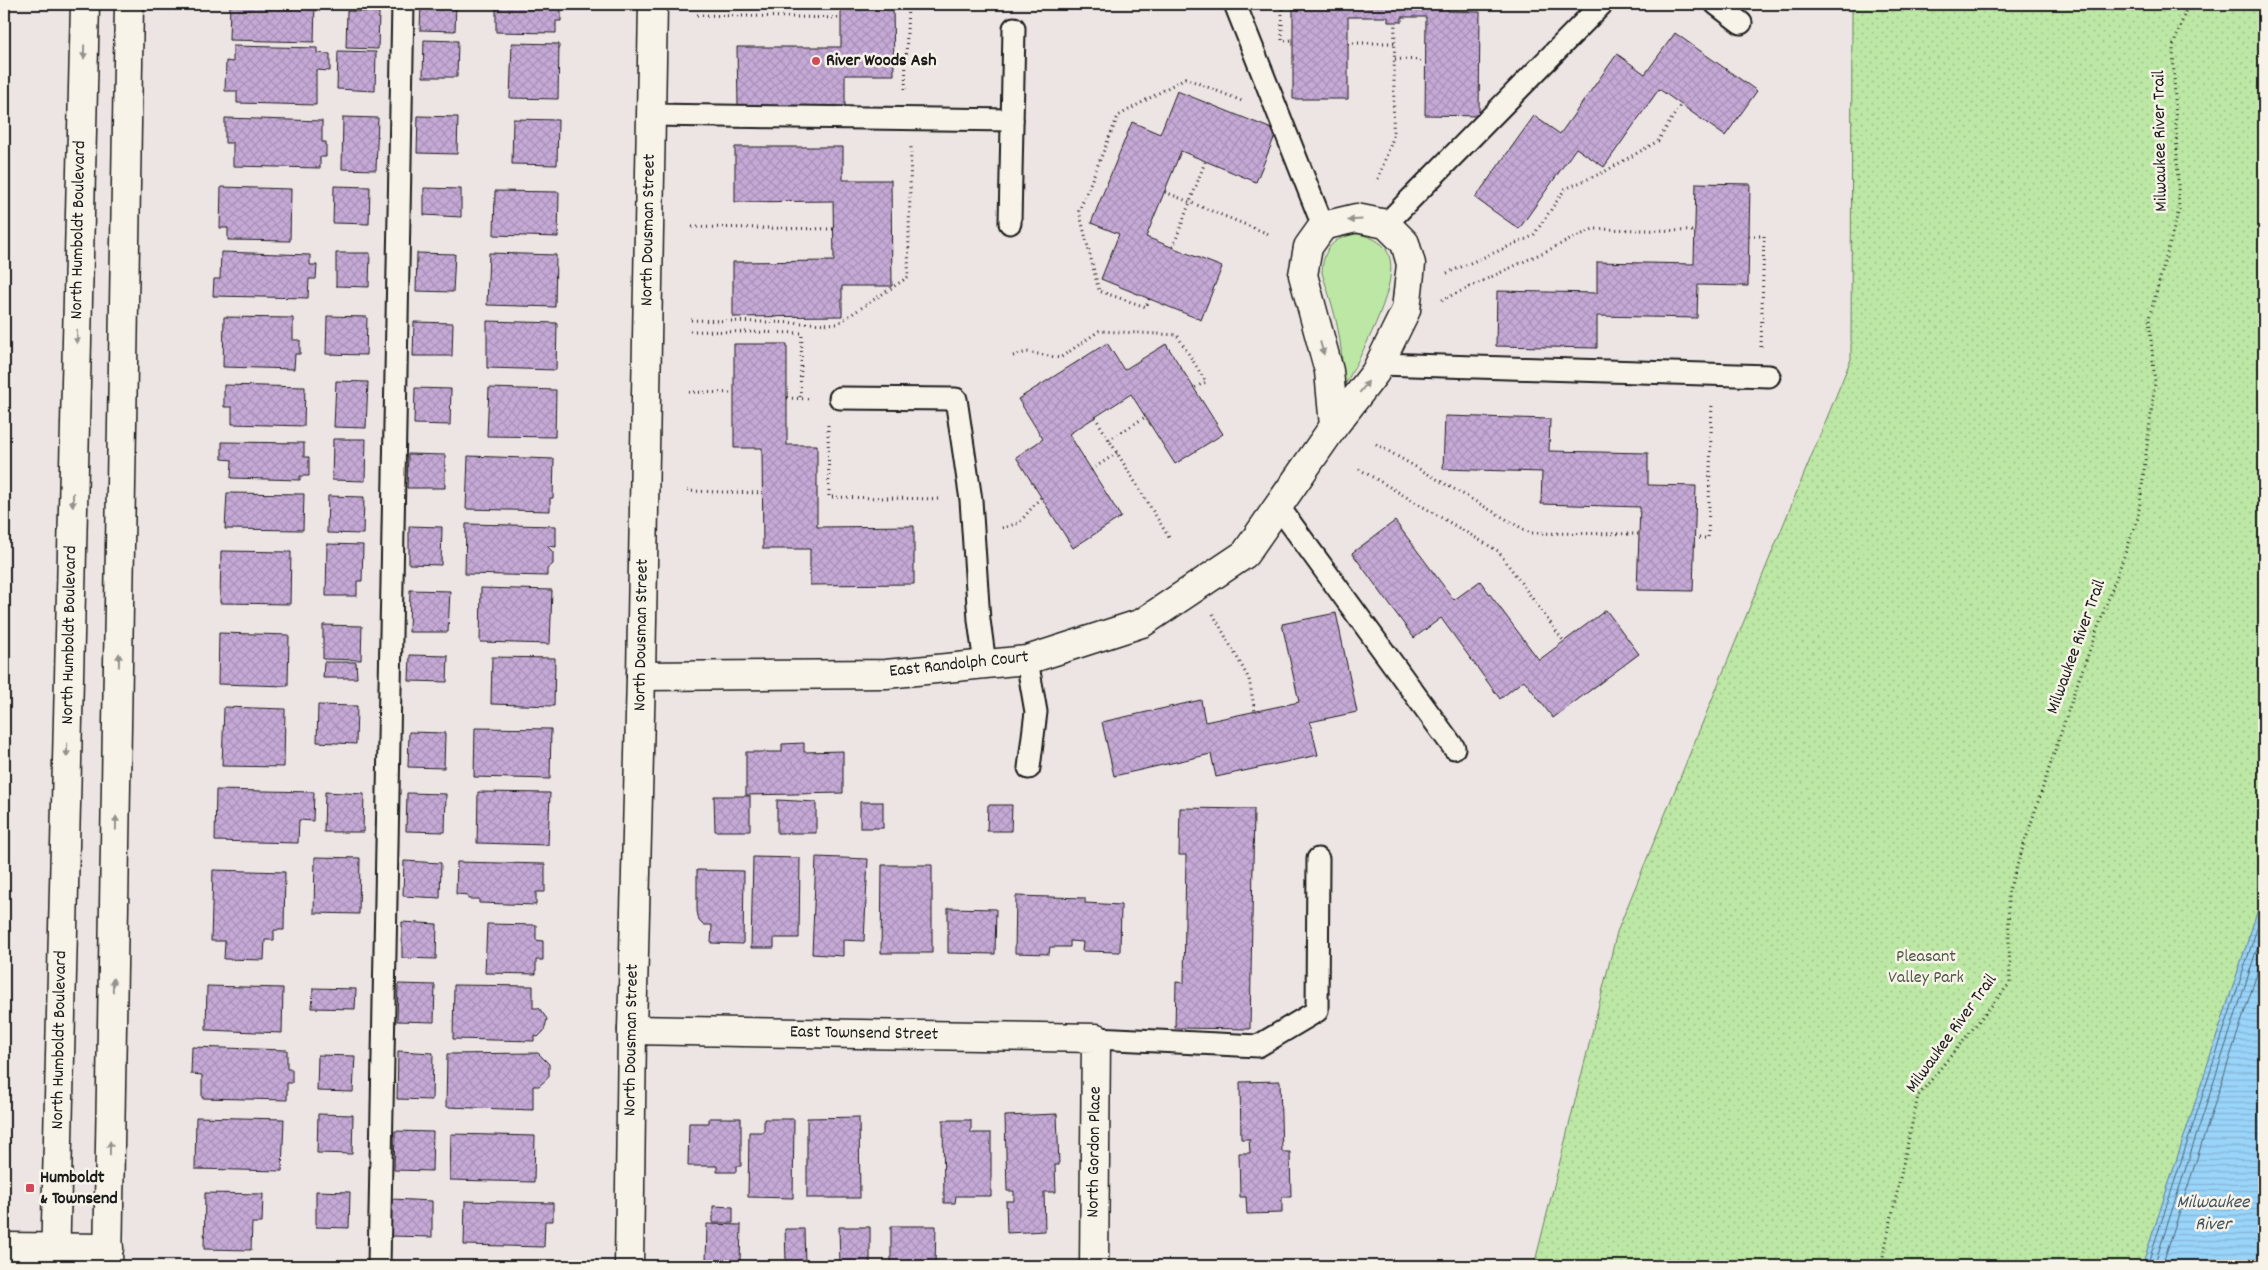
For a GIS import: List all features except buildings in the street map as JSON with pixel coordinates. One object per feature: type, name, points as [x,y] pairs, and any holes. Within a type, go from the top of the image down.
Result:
[{"type":"street","name":"North Humboldt Boulevard","points":[[55,1257],[85,4]]},
{"type":"street","points":[[4,1247],[55,1257],[109,1257],[129,4]]},
{"type":"street","name":"North Dousman Street","points":[[629,1266],[653,4]]},
{"type":"street","points":[[1334,426],[1329,371],[1303,275],[1308,247],[1322,226],[1356,218],[1386,224]]},
{"type":"street","name":"East Randolph Court","points":[[641,676],[886,674],[1026,660],[1142,623],[1245,554],[1334,426],[1375,373],[1406,310],[1411,264],[1404,243],[1386,224]]},
{"type":"street","name":"East Townsend Street","points":[[632,1030],[1096,1038]]},
{"type":"street","name":"North Gordon Place","points":[[1094,1266],[1096,1038]]},
{"type":"lane","points":[[379,1266],[403,4]]},
{"type":"lane","points":[[1235,4],[1322,226]]},
{"type":"lane","points":[[1386,224],[1602,4]]},
{"type":"lane","points":[[1716,4],[1741,23]]},
{"type":"lane","points":[[1010,222],[1014,28]]},
{"type":"lane","points":[[651,115],[1012,120]]},
{"type":"lane","points":[[1379,364],[1765,376]]},
{"type":"lane","points":[[840,398],[956,399],[970,500],[979,620],[985,664]]},
{"type":"lane","points":[[1278,506],[1454,748]]},
{"type":"lane","points":[[1026,660],[1036,712],[1029,768]]},
{"type":"lane","points":[[1096,1038],[1258,1046],[1317,1011],[1318,859]]},
{"type":"path","points":[[691,320],[837,324],[908,277],[911,134],[905,107],[908,4]]},
{"type":"path","points":[[1282,4],[1282,41],[1294,40]]},
{"type":"path","name":"Milwaukee River Trail","points":[[1881,1266],[1918,1096],[2010,983],[2008,893],[2074,693],[2138,518],[2154,382],[2149,318],[2179,210],[2173,47],[2188,4]]},
{"type":"path","points":[[697,15],[841,18]]},
{"type":"path","points":[[1378,179],[1393,138],[1395,22]]},
{"type":"path","points":[[1348,43],[1395,43]]},
{"type":"path","points":[[1395,59],[1425,60]]},
{"type":"path","points":[[1149,299],[1146,307],[1099,291],[1080,211],[1118,116],[1184,78],[1279,115]]},
{"type":"path","points":[[1447,273],[1534,236],[1565,189],[1604,172],[1658,141],[1682,104]]},
{"type":"path","points":[[1173,247],[1205,162]]},
{"type":"path","points":[[1164,192],[1271,235]]},
{"type":"path","points":[[692,227],[834,229]]},
{"type":"path","points":[[1442,300],[1593,229],[1695,231]]},
{"type":"path","points":[[1749,236],[1764,236],[1765,376]]},
{"type":"path","points":[[690,331],[802,333],[800,398]]},
{"type":"path","points":[[1013,356],[1026,352],[1060,358],[1100,331],[1177,335],[1206,382],[1194,388]]},
{"type":"path","points":[[1694,538],[1708,538],[1713,375]]},
{"type":"path","points":[[689,392],[734,393]]},
{"type":"path","points":[[787,398],[818,399]]},
{"type":"path","points":[[1095,417],[1170,539]]},
{"type":"path","points":[[1109,440],[1146,417]]},
{"type":"path","points":[[828,419],[829,497],[970,500]]},
{"type":"path","points":[[1376,444],[1530,533],[1639,534]]},
{"type":"path","points":[[1091,470],[1117,454]]},
{"type":"path","points":[[1359,469],[1498,551],[1564,642]]},
{"type":"path","points":[[687,491],[763,492]]},
{"type":"path","points":[[973,536],[1019,523],[1041,497]]},
{"type":"path","points":[[1212,614],[1249,679],[1255,712]]},
{"type":"green space","name":"Pleasant Valley Park","points":[[1852,4],[2264,4],[2264,313],[2260,345],[2264,428],[2264,891],[2142,1266],[1534,1266],[1617,932],[1851,359]]},
{"type":"green space","points":[[1358,234],[1373,239],[1386,249],[1390,259],[1391,272],[1383,305],[1376,323],[1345,385],[1342,384],[1342,355],[1338,328],[1322,273],[1327,250],[1331,245],[1342,238]]},
{"type":"water","points":[[2264,313],[2264,428],[2260,345]]},
{"type":"water","name":"Milwaukee River","points":[[2264,891],[2264,1266],[2142,1266]]},
{"type":"place","name":"River Woods Ash","points":[[816,61]]},
{"type":"place","name":"Humboldt & Townsend","points":[[30,1188]]}]
